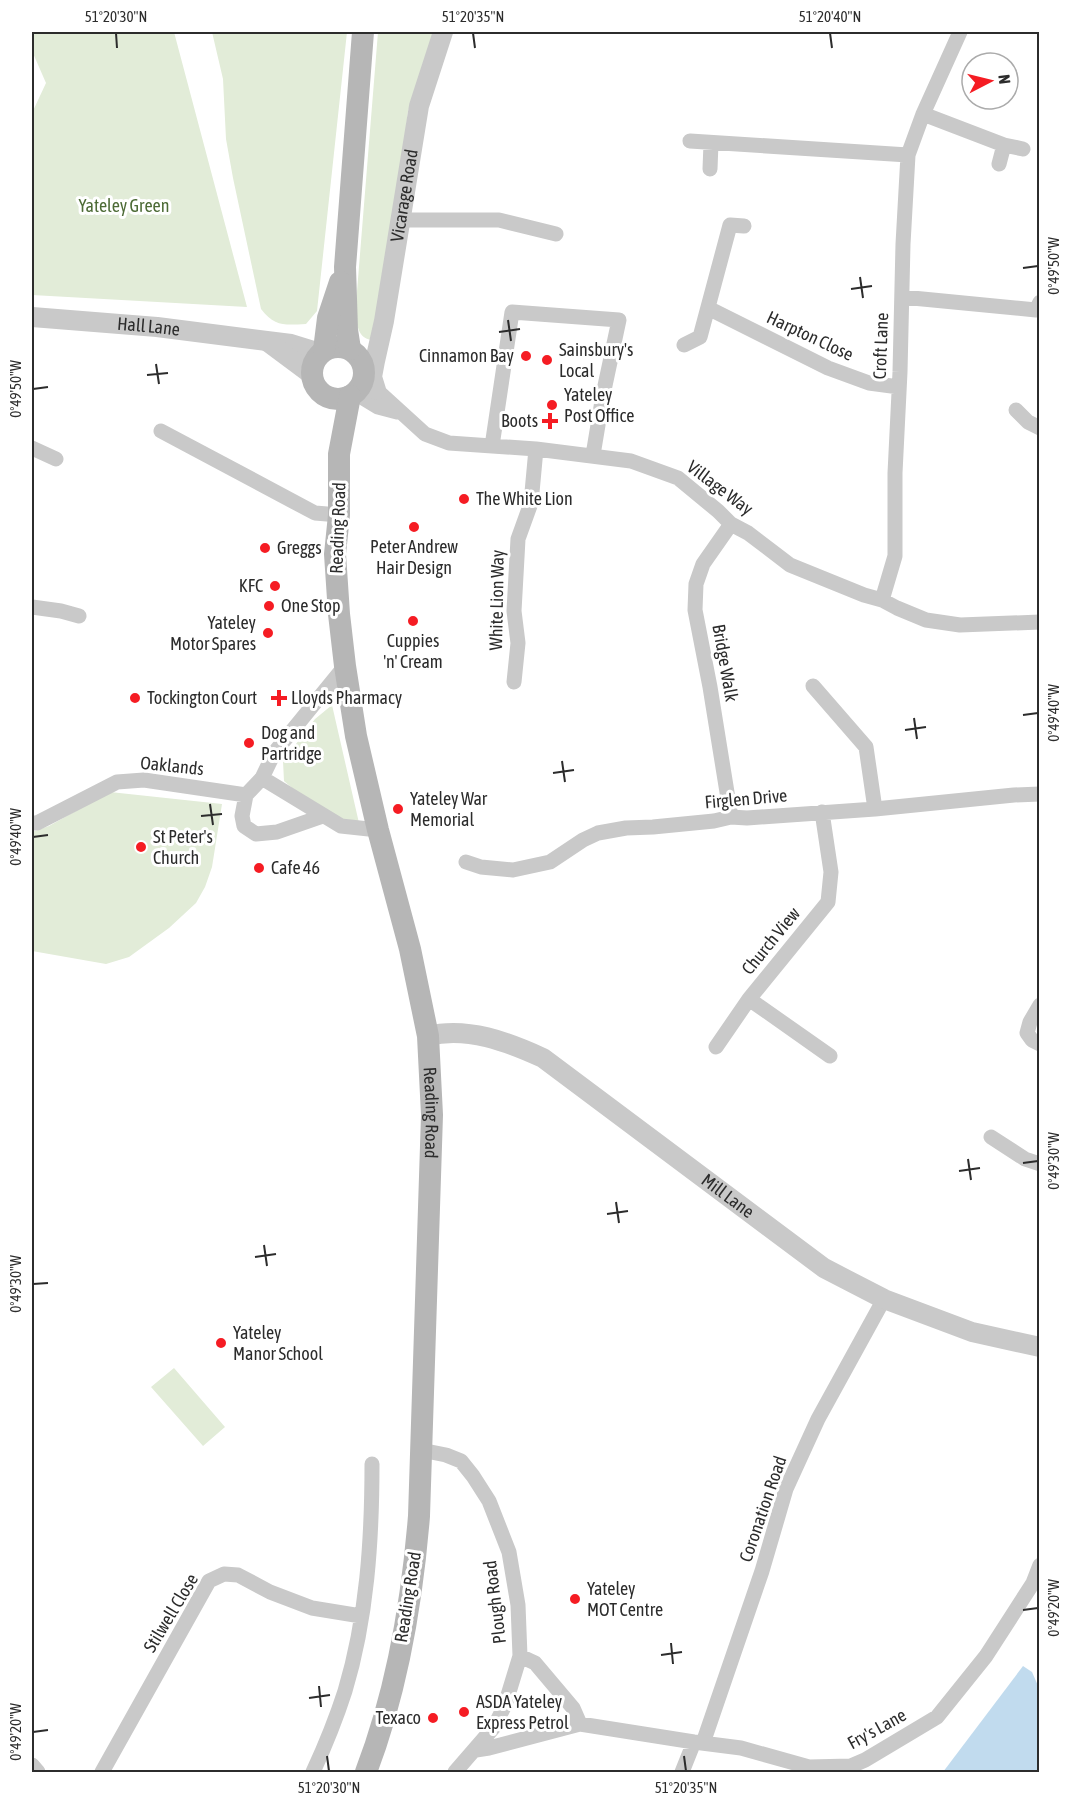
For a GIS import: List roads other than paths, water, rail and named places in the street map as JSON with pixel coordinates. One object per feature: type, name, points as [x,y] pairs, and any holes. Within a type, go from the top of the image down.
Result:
[{"type":"main road","name":"Reading Road","points":[[339,454],[362,375],[346,321],[345,267],[363,32]]},
{"type":"main road","name":"Reading Road","points":[[322,351],[328,318],[345,267]]},
{"type":"main road","points":[[341,346],[362,375],[338,399],[325,396],[313,383],[311,374],[314,360],[322,351],[341,346]]},
{"type":"main road","name":"Reading Road","points":[[325,396],[339,454],[339,515],[335,566],[345,666],[356,736],[410,949],[428,1036],[432,1115],[416,1556],[405,1629],[382,1726],[366,1773]]},
{"type":"street","name":"Vicarage Road","points":[[362,375],[384,321],[419,106],[443,32]]},
{"type":"street","name":"Croft Lane","points":[[882,600],[895,556],[895,473],[908,155],[923,114],[960,32]]},
{"type":"street","points":[[923,114],[1004,145],[1023,149]]},
{"type":"street","points":[[690,141],[908,155]]},
{"type":"street","points":[[710,169],[711,143]]},
{"type":"street","points":[[999,164],[1004,145]]},
{"type":"street","points":[[399,220],[499,220],[555,234]]},
{"type":"street","points":[[684,345],[700,337],[730,225],[744,225]]},
{"type":"street","points":[[902,297],[1036,310],[1040,302]]},
{"type":"street","name":"Harpton Close","points":[[708,308],[828,368],[869,383],[899,387]]},
{"type":"street","points":[[492,446],[512,312],[619,320],[593,455]]},
{"type":"street","name":"Hall Lane","points":[[32,317],[157,327],[291,344],[322,351]]},
{"type":"street","name":"Hall Lane","points":[[265,341],[311,374]]},
{"type":"street","name":"Village Way","points":[[362,375],[378,407],[402,414]]},
{"type":"street","name":"Village Way","points":[[362,375],[425,434],[449,443],[593,455],[632,461],[678,478],[731,524],[748,533],[790,565],[882,600],[926,620],[960,625],[1040,622]]},
{"type":"street","points":[[1017,410],[1028,422],[1040,428]]},
{"type":"street","points":[[161,431],[315,513],[339,515]]},
{"type":"street","points":[[32,448],[56,459]]},
{"type":"street","name":"White Lion Way","points":[[514,682],[518,643],[514,611],[518,539],[531,503],[536,450]]},
{"type":"street","name":"Bridge Walk","points":[[731,524],[703,564],[696,584],[695,610],[731,817]]},
{"type":"street","points":[[32,607],[79,616]]},
{"type":"street","points":[[323,816],[277,832],[256,834],[244,826],[242,816],[246,795],[262,778],[274,753],[345,666]]},
{"type":"street","points":[[813,686],[866,747],[875,809]]},
{"type":"street","points":[[262,778],[341,826],[378,830]]},
{"type":"street","name":"Oaklands","points":[[32,824],[117,782],[144,780],[246,795]]},
{"type":"street","name":"Firglen Drive","points":[[466,862],[481,867],[513,870],[550,862],[598,833],[626,828],[714,822],[731,817],[747,818],[875,809],[1040,794]]},
{"type":"street","name":"Church View","points":[[822,812],[831,872],[828,902],[749,999],[830,1056]]},
{"type":"street","points":[[716,1047],[749,999]]},
{"type":"street","points":[[1040,1005],[1030,1022],[1027,1033],[1032,1040],[1040,1044]]},
{"type":"street","name":"Mill Lane","points":[[428,1036],[445,1032],[479,1035],[543,1058],[824,1268],[884,1299],[972,1332],[1040,1347]]},
{"type":"street","points":[[991,1137],[1025,1159],[1040,1164]]},
{"type":"street","name":"Coronation Road","points":[[682,1773],[698,1743],[762,1571],[786,1489],[818,1419],[884,1299]]},
{"type":"street","name":"Plough Road","points":[[421,1450],[446,1455],[460,1461],[489,1501],[509,1552],[518,1605],[520,1656],[505,1705],[494,1727],[455,1773]]},
{"type":"street","points":[[313,1773],[331,1732],[345,1691],[354,1654],[361,1616],[372,1522],[372,1464]]},
{"type":"street","name":"Fry's Lane","points":[[476,1750],[580,1724],[741,1748],[809,1767],[851,1766],[937,1717],[986,1656],[1033,1584],[1040,1564]]},
{"type":"street","name":"Stilwell Close","points":[[102,1773],[209,1581],[224,1574],[238,1575],[270,1592],[312,1608],[361,1616]]},
{"type":"street","points":[[520,1656],[535,1663],[573,1707],[580,1724]]},
{"type":"street","points":[[32,1765],[38,1773]]},
{"type":"water","points":[[1023,1666],[1032,1672],[1039,1688],[1039,1772],[943,1772]]},
{"type":"place","name":"Cinnamon Bay","points":[[526,356]]},
{"type":"place","name":"Sainsbury's Local","points":[[547,360]]},
{"type":"place","name":"Yateley Post Office","points":[[552,405]]},
{"type":"place","name":"Boots","points":[[550,421]]},
{"type":"place","name":"The White Lion","points":[[464,499]]},
{"type":"place","name":"Peter Andrew Hair Design","points":[[414,527]]},
{"type":"place","name":"Greggs","points":[[265,548]]},
{"type":"place","name":"KFC","points":[[275,586]]},
{"type":"place","name":"One Stop","points":[[269,606]]},
{"type":"place","name":"Cuppies 'n' Cream","points":[[413,621]]},
{"type":"place","name":"Yateley Motor Spares","points":[[268,633]]},
{"type":"place","name":"Tockington Court","points":[[135,698]]},
{"type":"place","name":"Lloyds Pharmacy","points":[[279,698]]},
{"type":"place","name":"Dog and Partridge","points":[[249,743]]},
{"type":"place","name":"Yateley War Memorial","points":[[398,809]]},
{"type":"place","name":"St Peter's Church","points":[[141,847]]},
{"type":"place","name":"Cafe 46","points":[[259,868]]},
{"type":"place","name":"Yateley Manor School","points":[[221,1343]]},
{"type":"place","name":"Yateley MOT Centre","points":[[575,1599]]},
{"type":"place","name":"ASDA Yateley Express Petrol","points":[[464,1712]]},
{"type":"place","name":"Texaco","points":[[433,1718]]},
{"type":"park label","name":"Yateley Green","points":[[124,206]]}]
